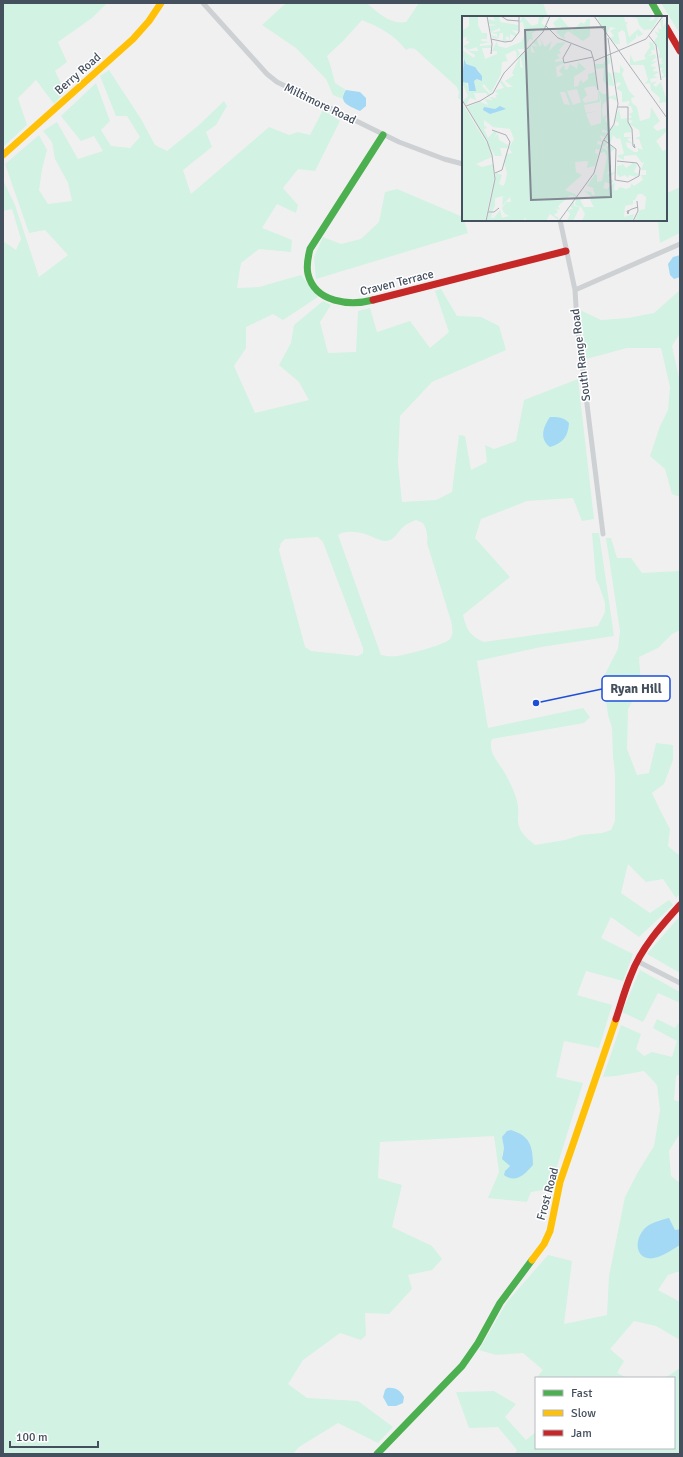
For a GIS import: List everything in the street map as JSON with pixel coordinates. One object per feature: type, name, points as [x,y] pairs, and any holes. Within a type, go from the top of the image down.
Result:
[{"type":"street","name":"Berry Road","points":[[3,155],[133,39],[149,21],[161,3]]},
{"type":"street","name":"Miltimore Road","points":[[203,3],[267,74],[277,82],[383,135],[425,152],[462,164]]},
{"type":"street","points":[[652,3],[659,16]]},
{"type":"street","points":[[667,29],[680,51]]},
{"type":"street","name":"Craven Terrace","points":[[383,135],[310,249],[306,263],[308,277],[323,296],[341,304],[363,304],[566,251]]},
{"type":"street","points":[[560,221],[575,290],[680,244]]},
{"type":"street","name":"South Range Road","points":[[575,290],[577,322],[603,534]]},
{"type":"street","name":"Frost Road","points":[[377,1454],[399,1429],[447,1382],[466,1360],[501,1301],[547,1239],[560,1182],[587,1109],[627,986],[637,962],[654,933],[680,905]]},
{"type":"street","points":[[637,962],[680,983]]},
{"type":"green space","points":[[3,3],[107,3],[92,18],[58,42],[67,62],[55,71],[65,92],[54,104],[36,80],[18,98],[27,125],[3,147]]},
{"type":"green space","points":[[286,3],[367,3],[375,11],[395,22],[406,22],[419,3],[543,3],[548,16],[462,16],[462,100],[458,98],[459,92],[457,87],[415,49],[410,48],[406,50],[397,40],[386,32],[362,20],[327,56],[335,83],[346,90],[343,94],[343,99],[333,95],[326,79],[296,48],[262,25]]},
{"type":"green space","points":[[661,3],[680,3],[680,34]]},
{"type":"green space","points":[[109,70],[141,119],[155,145],[167,151],[199,125],[224,101],[227,106],[216,125],[206,132],[212,147],[183,170],[191,194],[269,127],[289,135],[298,132],[310,135],[323,110],[340,121],[315,171],[298,169],[283,188],[298,205],[296,213],[277,204],[262,228],[292,240],[291,252],[259,249],[241,263],[237,288],[259,287],[301,275],[318,297],[283,320],[273,314],[246,327],[246,348],[234,366],[255,413],[309,400],[299,382],[279,365],[291,343],[294,325],[323,301],[331,305],[320,322],[328,353],[356,352],[358,311],[370,308],[377,332],[410,321],[430,348],[449,332],[435,291],[441,289],[457,316],[481,317],[499,326],[506,350],[432,382],[400,416],[398,463],[402,502],[436,500],[452,492],[459,435],[465,436],[471,470],[487,462],[485,445],[494,449],[516,441],[524,400],[578,379],[594,519],[582,521],[573,498],[527,501],[481,519],[475,538],[510,577],[463,615],[469,632],[484,642],[598,626],[605,612],[605,603],[596,580],[592,533],[599,533],[614,636],[541,647],[477,661],[488,728],[583,708],[590,717],[584,723],[492,739],[491,749],[514,791],[520,829],[535,845],[565,840],[581,835],[602,833],[611,830],[615,821],[615,773],[612,728],[608,715],[603,678],[618,649],[620,631],[606,538],[611,538],[617,558],[631,558],[642,573],[680,571],[680,630],[672,634],[658,648],[639,657],[641,686],[628,709],[627,749],[637,775],[649,773],[656,743],[673,745],[673,760],[664,784],[652,793],[670,829],[668,846],[680,856],[680,893],[676,898],[663,879],[646,882],[628,864],[621,893],[650,913],[669,900],[673,905],[639,937],[611,917],[601,938],[633,954],[623,981],[586,971],[577,995],[612,1005],[599,1048],[564,1041],[556,1077],[583,1083],[550,1189],[531,1192],[527,1202],[488,1198],[499,1172],[494,1136],[380,1142],[378,1178],[402,1185],[392,1227],[432,1246],[442,1259],[432,1270],[408,1275],[412,1289],[389,1314],[365,1313],[366,1335],[361,1340],[340,1333],[303,1360],[288,1384],[307,1398],[358,1401],[393,1427],[378,1443],[338,1423],[299,1447],[293,1454],[3,1454],[3,241],[16,250],[21,239],[12,209],[3,211],[3,180],[15,205],[39,277],[68,255],[45,230],[29,233],[5,164],[39,135],[47,150],[39,190],[48,204],[72,201],[68,183],[55,159],[52,142],[43,131],[57,122],[78,159],[103,151],[94,136],[81,141],[61,116],[96,83],[110,121],[101,130],[111,146],[130,148],[140,137],[127,116],[116,116],[100,76]],"holes":[[[416,520],[423,523],[426,530],[427,543],[451,621],[452,635],[450,639],[440,644],[408,654],[395,656],[381,655],[338,535],[344,532],[355,532],[386,541],[394,538],[405,525]],[[318,537],[323,542],[363,648],[363,653],[358,656],[311,651],[305,647],[279,550],[281,543],[285,539]],[[517,1132],[529,1142],[533,1154],[533,1165],[525,1173],[507,1169],[510,1166],[502,1155],[504,1148],[502,1137]]]},
{"type":"green space","points":[[680,187],[680,233],[660,243],[658,221],[667,221],[667,193]]},
{"type":"green space","points":[[397,189],[462,217],[462,221],[464,221],[468,233],[316,279],[314,257],[323,237],[341,244],[361,239],[379,222],[385,192]]},
{"type":"green space","points":[[680,290],[680,333],[672,346],[680,382],[680,497],[672,494],[665,469],[650,456],[660,426],[668,410],[670,387],[661,348],[627,348],[586,359],[580,310],[601,320],[628,318],[654,313]]},
{"type":"green space","points":[[680,916],[680,973],[647,954]]},
{"type":"green space","points":[[640,970],[680,992],[680,1003],[658,993],[643,1022],[622,1012]]},
{"type":"green space","points":[[657,1019],[675,1028],[680,1021],[680,1074],[676,1076],[674,1100],[680,1102],[680,1133],[669,1151],[671,1176],[680,1183],[680,1229],[675,1230],[659,1220],[644,1229],[639,1238],[638,1248],[640,1254],[665,1253],[680,1245],[680,1271],[668,1275],[658,1290],[680,1302],[680,1340],[656,1326],[634,1321],[610,1349],[624,1361],[617,1373],[626,1377],[537,1377],[543,1370],[523,1353],[496,1355],[479,1350],[507,1302],[548,1255],[572,1261],[564,1324],[607,1315],[609,1276],[625,1197],[654,1146],[660,1110],[657,1085],[644,1071],[603,1077],[621,1025],[641,1034],[636,1049],[644,1056],[652,1052],[672,1057],[677,1041],[653,1028]]},
{"type":"green space","points":[[680,1368],[680,1454],[515,1454],[517,1450],[498,1427],[469,1428],[456,1392],[494,1391],[516,1404],[505,1417],[526,1440],[535,1433],[535,1449],[675,1449],[675,1377],[666,1377]]},
{"type":"water","points":[[346,90],[360,92],[366,98],[366,106],[360,111],[346,104],[343,98]]},
{"type":"water","points":[[680,255],[680,277],[674,279],[670,275],[668,264],[673,257]]},
{"type":"water","points":[[550,417],[563,418],[569,423],[564,439],[558,444],[550,447],[544,440],[543,433]]},
{"type":"water","points":[[511,1130],[522,1135],[526,1139],[531,1147],[533,1158],[533,1165],[527,1172],[516,1178],[508,1178],[504,1175],[505,1171],[510,1166],[502,1159],[504,1148],[502,1137],[507,1131]]},
{"type":"water","points":[[669,1218],[675,1230],[680,1229],[680,1245],[658,1257],[645,1258],[639,1251],[638,1240],[640,1235],[646,1227],[652,1223]]},
{"type":"water","points":[[387,1388],[395,1389],[401,1392],[404,1397],[403,1403],[396,1406],[388,1406],[383,1397]]},
{"type":"traffic: fast","points":[[652,3],[659,16]]},
{"type":"traffic: fast","points":[[373,300],[354,303],[334,300],[326,297],[312,284],[307,271],[307,265],[310,249],[383,135]]},
{"type":"traffic: fast","points":[[377,1454],[462,1366],[478,1343],[500,1303],[532,1260]]},
{"type":"traffic: slow","points":[[3,155],[133,39],[149,21],[161,3]]},
{"type":"traffic: slow","points":[[532,1260],[544,1244],[550,1231],[560,1182],[616,1019]]},
{"type":"traffic: jam","points":[[667,29],[680,51]]},
{"type":"traffic: jam","points":[[373,300],[566,251]]},
{"type":"traffic: jam","points":[[616,1019],[629,980],[640,956],[659,929],[680,905]]},
{"type":"place","name":"Ryan Hill","points":[[536,703]]}]
